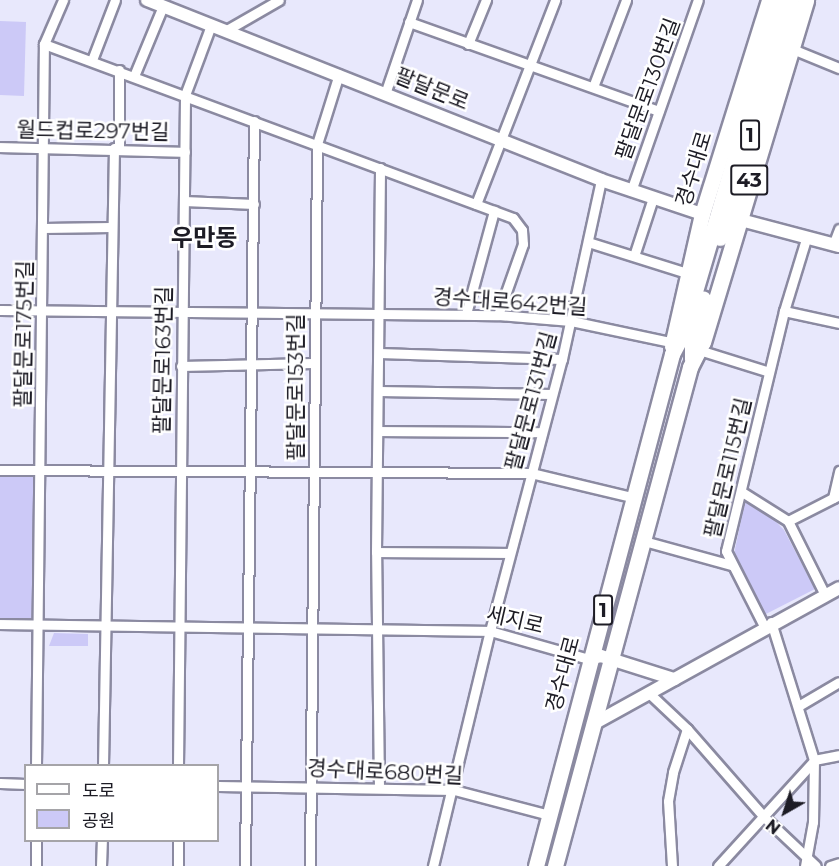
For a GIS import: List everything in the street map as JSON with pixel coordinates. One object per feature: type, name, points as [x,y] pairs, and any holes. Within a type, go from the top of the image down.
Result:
[{"type":"main road","name":"경수대로","points":[[695,354],[692,338],[700,270],[702,214],[769,0]]},
{"type":"main road","name":"1","points":[[700,270],[781,0]]},
{"type":"main road","name":"1","points":[[700,270],[792,0]]},
{"type":"main road","name":"경수대로","points":[[555,866],[695,354],[806,0]]},
{"type":"main road","name":"경수대로","points":[[536,866],[588,658],[635,498],[672,348],[682,335],[700,270]]},
{"type":"street","name":"팔달문로175번길","points":[[39,625],[44,44],[63,0]]},
{"type":"street","points":[[92,60],[115,0]]},
{"type":"street","name":"팔달문로","points":[[147,0],[386,91],[601,180],[702,214]]},
{"type":"street","points":[[225,31],[279,0]]},
{"type":"street","points":[[386,91],[417,0]]},
{"type":"street","points":[[468,44],[486,0]]},
{"type":"street","points":[[476,204],[555,0]]},
{"type":"street","points":[[593,87],[626,0]]},
{"type":"street","name":"팔달문로130번길","points":[[631,191],[698,0]]},
{"type":"street","points":[[134,76],[163,6]]},
{"type":"street","points":[[409,22],[658,111]]},
{"type":"street","name":"팔달문로163번길","points":[[178,764],[185,94],[211,26]]},
{"type":"street","points":[[44,44],[185,94],[513,218],[522,230],[523,244],[498,315]]},
{"type":"street","points":[[790,48],[839,68]]},
{"type":"street","points":[[103,764],[103,626],[109,310],[119,70]]},
{"type":"street","name":"팔달문로153번길","points":[[311,629],[317,144],[339,74]]},
{"type":"street","points":[[245,866],[254,311],[254,121]]},
{"type":"street","name":"월드컵로297번길","points":[[0,147],[116,148],[185,152]]},
{"type":"street","points":[[380,168],[376,552],[380,788]]},
{"type":"street","name":"팔달문로131번길","points":[[434,866],[454,790],[490,631],[562,359],[601,180]]},
{"type":"street","points":[[634,256],[653,198]]},
{"type":"street","points":[[184,201],[254,204]]},
{"type":"street","points":[[466,314],[494,211]]},
{"type":"street","points":[[737,219],[836,246],[839,230]]},
{"type":"street","points":[[43,228],[111,227]]},
{"type":"street","name":"팔달문로115번길","points":[[806,238],[784,311],[726,551],[731,565],[768,625],[800,705],[814,760],[813,822],[806,854],[806,866]]},
{"type":"street","points":[[588,243],[634,256],[700,270]]},
{"type":"street","name":"경수대로642번길","points":[[0,310],[314,311],[498,315],[571,321],[672,348]]},
{"type":"street","points":[[784,311],[839,323]]},
{"type":"street","points":[[379,352],[562,359]]},
{"type":"street","points":[[695,354],[769,372]]},
{"type":"street","points":[[181,366],[253,367],[313,363]]},
{"type":"street","points":[[379,391],[551,394]]},
{"type":"street","points":[[379,431],[542,432]]},
{"type":"street","points":[[0,470],[531,473],[635,498]]},
{"type":"street","points":[[788,521],[836,496],[839,471]]},
{"type":"street","points":[[742,492],[788,521],[825,595]]},
{"type":"street","points":[[644,541],[731,565]]},
{"type":"street","points":[[376,552],[510,553]]},
{"type":"street","points":[[593,724],[651,695],[674,679],[768,625],[839,588]]},
{"type":"street","name":"세지로","points":[[0,624],[490,631],[588,658],[601,656],[674,679]]},
{"type":"street","points":[[36,764],[39,625]]},
{"type":"street","points":[[311,629],[310,866],[317,866]]},
{"type":"street","points":[[800,705],[839,682]]},
{"type":"street","points":[[651,695],[687,729],[764,817],[806,854],[816,866]]},
{"type":"street","points":[[672,866],[668,801],[673,772],[687,729]]},
{"type":"street","points":[[718,866],[814,760],[839,755]]},
{"type":"street","points":[[0,783],[24,784]]},
{"type":"street","name":"경수대로680번길","points":[[219,786],[454,790],[549,815]]},
{"type":"street","points":[[36,842],[36,866]]},
{"type":"street","points":[[101,866],[102,842]]},
{"type":"street","points":[[178,842],[178,866]]},
{"type":"green space","points":[[0,21],[26,22],[24,96],[0,95]]},
{"type":"green space","points":[[0,475],[34,475],[33,618],[0,618]]},
{"type":"green space","points":[[745,501],[762,507],[784,530],[815,589],[762,616],[734,554]]},
{"type":"green space","points":[[54,633],[88,634],[88,646],[49,646]]},
{"type":"district","name":"우만동","points":[[204,238]]}]
